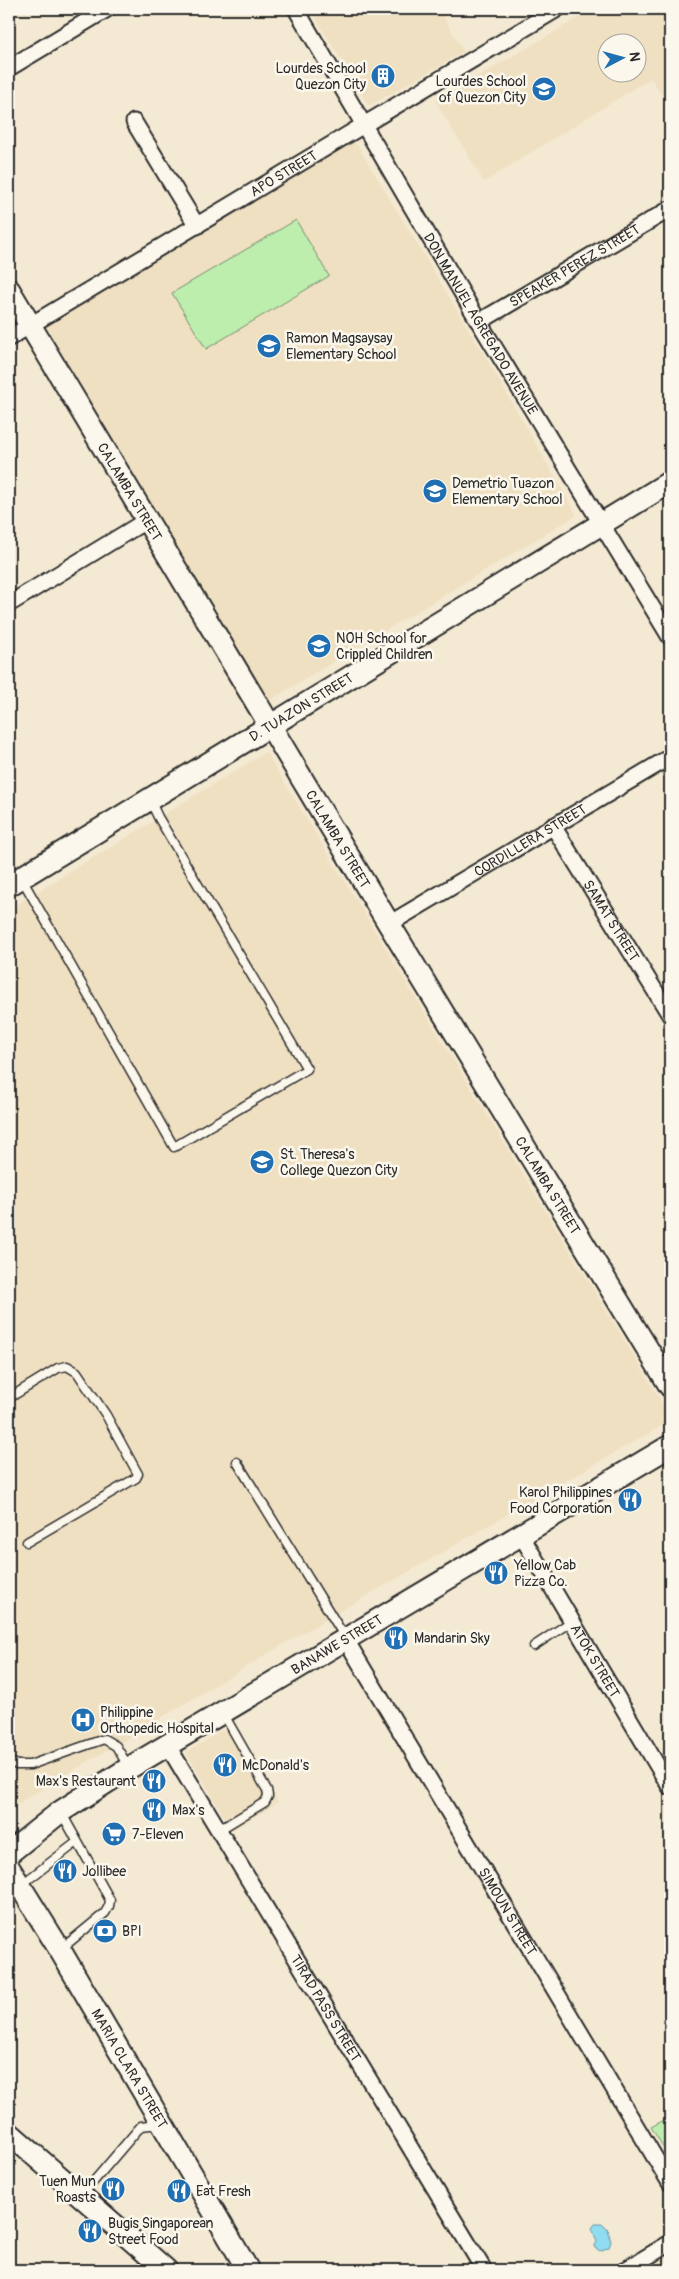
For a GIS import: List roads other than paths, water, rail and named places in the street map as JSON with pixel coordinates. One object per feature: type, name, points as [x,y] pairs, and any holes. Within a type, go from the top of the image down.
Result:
[{"type":"street","points":[[9,68],[107,9]]},
{"type":"street","name":"DON MANUEL AGREGADO AVENUE","points":[[296,9],[365,123],[479,322],[670,637]]},
{"type":"street","name":"APO STREET","points":[[9,338],[557,9]]},
{"type":"street","points":[[134,122],[197,226]]},
{"type":"street","name":"SPEAKER PEREZ STREET","points":[[479,322],[670,209]]},
{"type":"street","name":"CALAMBA STREET","points":[[9,290],[389,924],[670,1386]]},
{"type":"street","name":"D. TUAZON STREET","points":[[15,881],[670,482]]},
{"type":"street","points":[[9,604],[147,520]]},
{"type":"street","name":"CORDILLERA STREET","points":[[389,924],[670,757]]},
{"type":"street","name":"SAMAT STREET","points":[[553,826],[670,1015]]},
{"type":"street","name":"BANAWE STREET","points":[[9,1853],[60,1812],[130,1768],[670,1446]]},
{"type":"street","name":"ATOK STREET","points":[[520,1534],[670,1787]]},
{"type":"street","name":"SIMOUN STREET","points":[[346,1640],[670,2183]]},
{"type":"street","name":"TIRAD PASS STREET","points":[[168,1746],[484,2270]]},
{"type":"street","name":"MARIA CLARA STREET","points":[[14,1876],[60,1950],[248,2270]]},
{"type":"street","points":[[9,2133],[166,2270]]},
{"type":"street","points":[[625,2270],[670,2243]]},
{"type":"lane","points":[[15,881],[174,1147],[307,1069],[158,818],[149,798]]},
{"type":"lane","points":[[9,1398],[58,1368],[67,1366],[78,1372],[106,1415],[138,1474],[136,1478],[27,1542]]},
{"type":"lane","points":[[237,1462],[346,1640]]},
{"type":"lane","points":[[534,1646],[572,1620]]},
{"type":"lane","points":[[219,1830],[265,1802],[268,1796],[267,1790],[223,1712]]},
{"type":"lane","points":[[9,1761],[17,1765],[30,1765],[104,1739],[116,1746],[130,1768]]},
{"type":"lane","points":[[60,1812],[110,1900],[105,1913],[60,1950]]},
{"type":"lane","points":[[14,1876],[77,1842]]},
{"type":"lane","points":[[81,2196],[141,2126],[161,2123]]},
{"type":"water","points":[[595,2224],[602,2224],[608,2230],[611,2242],[609,2247],[600,2251],[594,2247],[597,2242],[592,2228]]},
{"type":"place","name":"Lourdes School Quezon City","points":[[383,76]]},
{"type":"place","name":"Lourdes School of Quezon City","points":[[544,89]]},
{"type":"place","name":"Ramon Magsaysay Elementary School","points":[[269,346]]},
{"type":"place","name":"Demetrio Tuazon Elementary School","points":[[435,491]]},
{"type":"place","name":"NOH School for Crippled Children","points":[[319,646]]},
{"type":"place","name":"St. Theresa's College Quezon City","points":[[262,1162]]},
{"type":"place","name":"Karol Philippines Food Corporation","points":[[630,1500]]},
{"type":"place","name":"Yellow Cab Pizza Co.","points":[[496,1573]]},
{"type":"place","name":"Mandarin Sky","points":[[396,1638]]},
{"type":"place","name":"Philippine Orthopedic Hospital","points":[[83,1720]]},
{"type":"place","name":"McDonald's","points":[[225,1765]]},
{"type":"place","name":"Max's Restaurant","points":[[154,1781]]},
{"type":"place","name":"Max's","points":[[154,1810]]},
{"type":"place","name":"7-Eleven","points":[[114,1834]]},
{"type":"place","name":"Jollibee","points":[[65,1871]]},
{"type":"place","name":"BPI","points":[[105,1931]]},
{"type":"place","name":"Tuen Mun Roasts","points":[[113,2189]]},
{"type":"place","name":"Eat Fresh","points":[[179,2191]]},
{"type":"place","name":"Bugis Singaporean Street Food","points":[[90,2231]]}]
